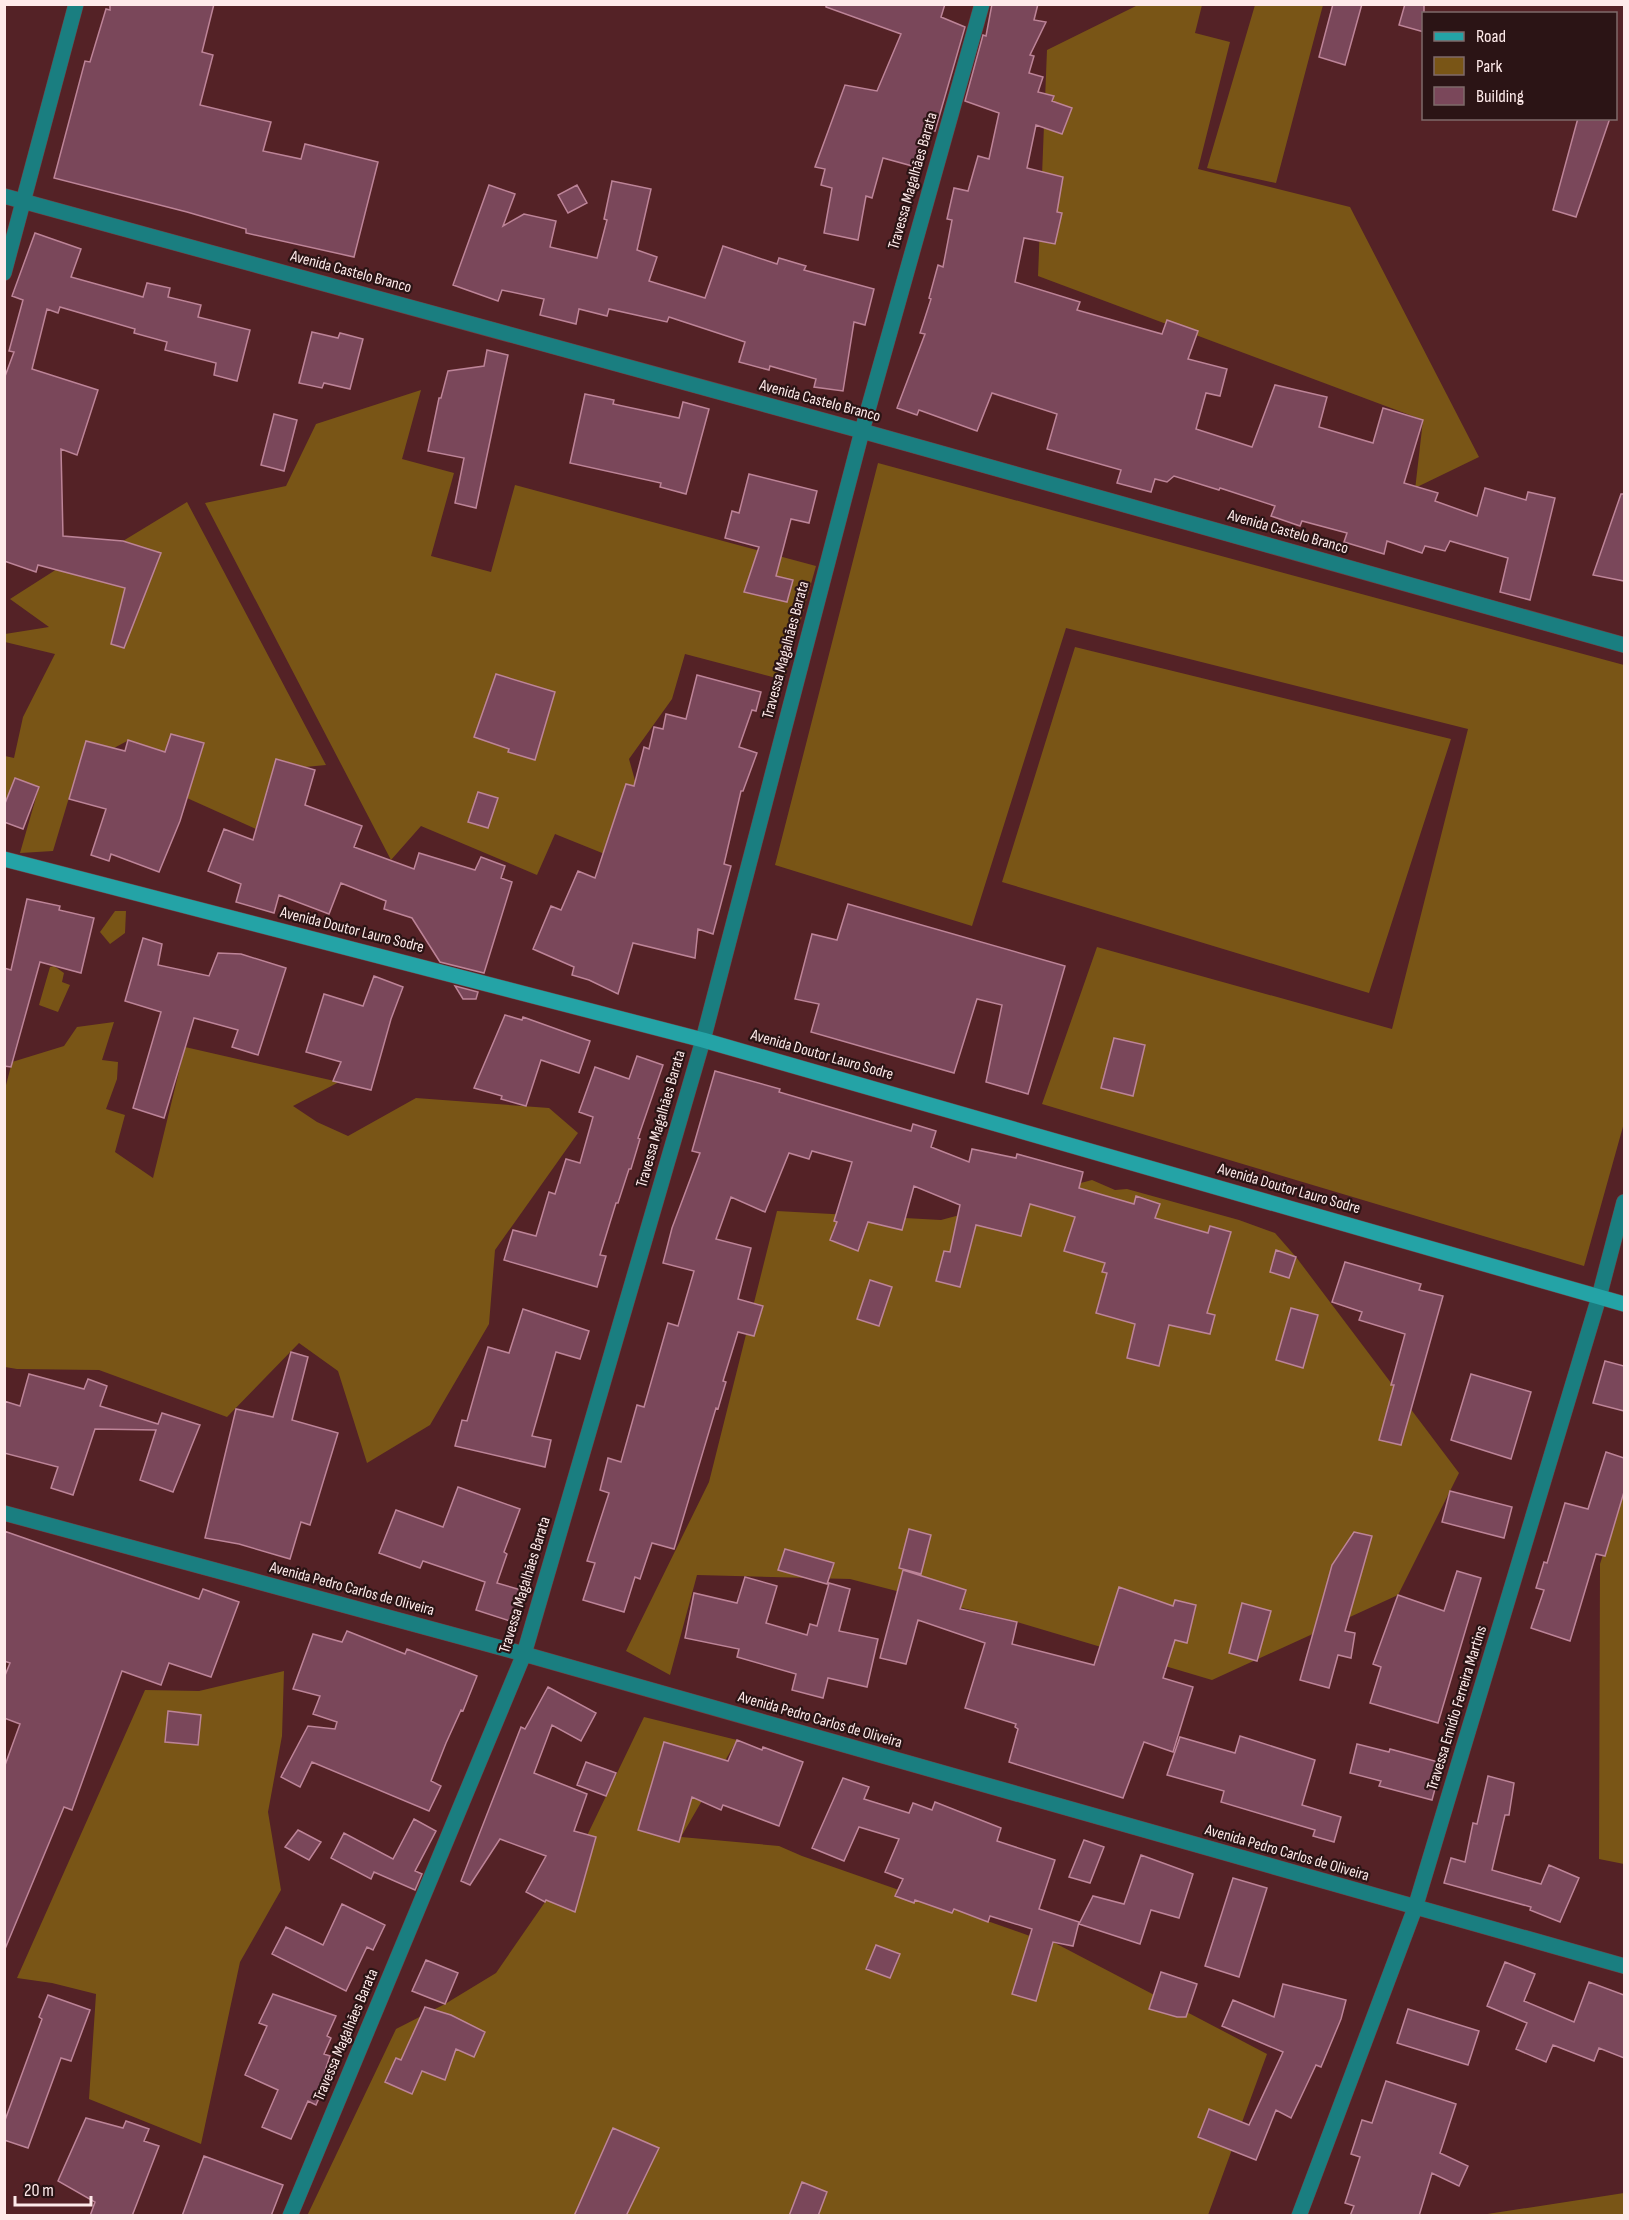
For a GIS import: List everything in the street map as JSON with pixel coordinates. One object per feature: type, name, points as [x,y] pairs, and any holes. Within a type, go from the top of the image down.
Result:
[{"type":"street","points":[[4,273],[76,4]]},
{"type":"street","name":"Travessa Magalhães Barata","points":[[290,2216],[524,1654],[703,1040],[862,430],[982,4]]},
{"type":"street","name":"Avenida Castelo Branco","points":[[4,196],[862,430],[1624,645]]},
{"type":"street","name":"Avenida Doutor Lauro Sodre","points":[[4,859],[703,1040],[1624,1304]]},
{"type":"street","name":"Travessa Emídio Ferreira Martins","points":[[1299,2216],[1415,1908],[1599,1297],[1624,1202]]},
{"type":"street","name":"Avenida Pedro Carlos de Oliveira","points":[[4,1513],[524,1654],[1624,1966]]},
{"type":"green space","points":[[1138,5],[1202,5],[1195,33],[1230,42],[1198,169],[1350,207],[1479,457],[1415,490],[1423,420],[1038,276],[1047,50]]},
{"type":"green space","points":[[1255,5],[1323,5],[1276,183],[1207,168]]},
{"type":"green space","points":[[421,390],[402,459],[454,473],[431,556],[491,572],[515,485],[816,566],[784,680],[685,654],[672,699],[629,759],[648,827],[632,865],[555,834],[537,875],[421,826],[391,860],[205,503],[286,486],[316,424]]},
{"type":"green space","points":[[878,463],[1624,665],[1624,1123],[1584,1266],[1042,1104],[1097,947],[1392,1029],[1468,729],[1066,628],[972,926],[775,865]]},
{"type":"green space","points":[[187,502],[326,765],[305,767],[277,759],[256,829],[187,798],[204,744],[171,734],[166,753],[129,740],[114,748],[86,741],[53,851],[20,853],[39,787],[15,778],[5,803],[5,756],[14,758],[23,717],[55,654],[5,642],[5,634],[49,627],[10,599],[57,569],[125,588],[137,613],[123,541]]},
{"type":"green space","points":[[1075,647],[1451,739],[1369,993],[1002,882]]},
{"type":"green space","points":[[115,911],[126,911],[125,933],[110,944],[100,932]]},
{"type":"green space","points":[[54,966],[64,973],[62,982],[70,985],[58,1012],[39,1005],[50,967]]},
{"type":"green space","points":[[114,1022],[102,1060],[118,1062],[117,1079],[106,1109],[125,1115],[115,1152],[153,1178],[185,1047],[339,1082],[293,1106],[317,1122],[348,1136],[416,1098],[549,1108],[578,1133],[495,1250],[489,1324],[430,1425],[367,1463],[338,1371],[299,1343],[227,1417],[99,1370],[5,1367],[5,1089],[12,1062],[64,1046],[77,1027]]},
{"type":"green space","points":[[1092,1180],[1115,1190],[1127,1189],[1239,1220],[1275,1233],[1296,1257],[1459,1473],[1398,1595],[1212,1680],[1017,1622],[850,1579],[697,1575],[670,1675],[626,1651],[709,1482],[777,1211],[941,1220]]},
{"type":"green space","points":[[1624,1490],[1624,1864],[1599,1859],[1600,1564]]},
{"type":"green space","points":[[284,1671],[282,1736],[268,1812],[281,1890],[240,1962],[201,2144],[89,2099],[96,1994],[52,1983],[17,1978],[145,1690],[199,1691]]},
{"type":"green space","points":[[644,1717],[737,1740],[681,1837],[779,1846],[1030,1936],[1036,2000],[1053,1942],[1267,2054],[1208,2215],[307,2216],[396,2029],[445,2004],[496,1973],[583,1844]]},
{"type":"green space","points":[[1624,2193],[1624,2215],[1481,2215]]},
{"type":"building","points":[[110,4],[214,4],[202,52],[213,55],[200,105],[271,122],[263,151],[301,159],[305,144],[378,162],[354,257],[246,233],[246,229],[187,212],[54,178],[85,61],[90,62],[106,9],[110,10]]},
{"type":"building","points":[[826,4],[945,4],[941,17],[965,27],[935,131],[926,128],[916,167],[883,158],[872,198],[866,196],[858,240],[824,233],[832,188],[821,185],[825,169],[815,167],[845,85],[877,91],[901,34],[826,7]]},
{"type":"building","points":[[992,4],[1038,4],[1034,20],[1046,22],[1030,55],[1034,56],[1029,73],[1043,77],[1038,92],[1054,96],[1052,101],[1072,108],[1062,134],[1036,125],[1027,168],[1063,177],[1057,212],[1062,213],[1055,244],[1024,238],[1015,282],[1080,302],[1077,310],[1162,334],[1167,320],[1198,331],[1188,359],[1227,369],[1220,396],[1206,393],[1196,429],[1252,447],[1275,385],[1327,397],[1319,427],[1373,443],[1383,408],[1423,420],[1404,483],[1438,493],[1435,501],[1477,516],[1485,488],[1526,500],[1528,492],[1555,498],[1530,600],[1500,592],[1508,558],[1450,541],[1445,551],[1425,546],[1422,553],[1387,541],[1384,554],[1344,542],[1347,533],[1302,521],[1300,526],[1271,516],[1275,506],[1220,488],[1219,490],[1174,476],[1167,482],[1155,479],[1151,492],[1117,483],[1121,470],[1047,449],[1057,414],[992,393],[977,431],[919,410],[917,415],[897,408],[925,334],[920,333],[931,299],[929,298],[938,265],[943,267],[952,220],[947,219],[954,188],[968,191],[978,156],[989,159],[999,113],[965,101],[983,35],[986,36]]},
{"type":"building","points":[[1333,4],[1362,4],[1345,65],[1319,57]]},
{"type":"building","points":[[1405,4],[1424,4],[1422,31],[1399,25]]},
{"type":"building","points":[[1577,120],[1609,120],[1576,217],[1553,210]]},
{"type":"building","points":[[612,181],[651,189],[637,250],[657,257],[649,281],[705,298],[723,246],[777,264],[779,258],[806,266],[804,270],[874,289],[865,325],[854,322],[843,391],[814,387],[816,379],[770,366],[769,370],[739,362],[745,342],[669,317],[667,322],[609,309],[607,316],[579,309],[576,324],[540,315],[544,299],[502,290],[498,301],[453,285],[489,185],[515,194],[503,226],[524,214],[556,221],[550,247],[597,258],[607,220],[604,219]]},
{"type":"building","points":[[577,185],[587,203],[568,213],[558,195]]},
{"type":"building","points":[[35,233],[81,249],[71,277],[143,297],[147,283],[170,288],[168,297],[201,305],[198,317],[250,330],[237,381],[214,375],[216,363],[165,350],[167,342],[134,333],[135,329],[60,307],[58,313],[47,309],[32,369],[98,390],[77,455],[61,449],[63,536],[123,541],[161,553],[124,648],[111,644],[125,588],[38,565],[36,572],[4,561],[4,379],[14,352],[9,351],[23,300],[12,296]]},
{"type":"building","points":[[312,332],[338,338],[340,333],[363,339],[350,389],[324,383],[322,388],[299,383]]},
{"type":"building","points":[[487,350],[508,355],[476,508],[455,503],[464,458],[428,451],[439,398],[441,398],[448,371],[484,366]]},
{"type":"building","points":[[585,394],[614,400],[613,404],[679,418],[683,402],[709,409],[686,494],[660,487],[661,483],[570,463]]},
{"type":"building","points":[[274,414],[297,420],[284,471],[261,465]]},
{"type":"building","points":[[749,474],[817,491],[809,523],[791,519],[776,576],[793,580],[787,602],[744,592],[759,547],[725,538],[732,511],[739,513]]},
{"type":"building","points":[[1621,494],[1624,494],[1624,581],[1593,575]]},
{"type":"building","points":[[496,674],[555,692],[535,760],[508,752],[509,749],[474,737]]},
{"type":"building","points":[[697,675],[761,692],[756,711],[752,710],[739,747],[757,753],[743,791],[741,791],[724,864],[731,866],[713,934],[698,929],[695,958],[633,943],[618,994],[589,980],[572,975],[574,967],[533,949],[551,906],[561,910],[578,871],[595,878],[626,784],[634,786],[644,747],[649,749],[654,727],[663,729],[666,714],[686,719]]},
{"type":"building","points":[[171,734],[204,743],[180,821],[159,872],[111,854],[109,861],[91,855],[106,809],[69,799],[86,741],[125,751],[128,740],[165,752]]},
{"type":"building","points":[[276,759],[315,770],[305,805],[362,826],[354,847],[414,869],[419,853],[475,870],[481,857],[505,866],[501,878],[512,882],[484,973],[440,962],[412,918],[384,909],[386,901],[341,883],[329,914],[279,895],[274,913],[236,902],[241,884],[208,871],[224,829],[253,840]]},
{"type":"building","points":[[15,778],[39,787],[23,829],[4,822],[4,806]]},
{"type":"building","points":[[478,792],[498,798],[488,828],[468,822]]},
{"type":"building","points":[[27,899],[60,906],[59,910],[94,918],[81,973],[40,962],[11,1067],[4,1066],[4,968],[11,970]]},
{"type":"building","points":[[848,904],[1065,966],[1028,1094],[986,1082],[1002,1005],[977,999],[954,1073],[811,1032],[819,1004],[795,999],[812,934],[837,940]]},
{"type":"building","points":[[143,938],[162,944],[158,965],[209,976],[218,953],[241,954],[286,968],[258,1055],[232,1047],[238,1030],[194,1018],[164,1118],[133,1108],[161,1012],[125,1001]]},
{"type":"building","points":[[374,976],[403,987],[391,1019],[371,1090],[333,1081],[341,1062],[306,1052],[324,994],[363,1006]]},
{"type":"building","points":[[455,986],[478,992],[476,999],[463,999]]},
{"type":"building","points":[[505,1015],[522,1020],[523,1017],[590,1041],[579,1073],[541,1060],[526,1106],[474,1088]]},
{"type":"building","points":[[1114,1038],[1145,1045],[1133,1096],[1101,1088]]},
{"type":"building","points":[[637,1056],[663,1065],[638,1138],[640,1139],[631,1169],[629,1169],[618,1203],[616,1203],[600,1255],[606,1256],[597,1287],[504,1260],[513,1230],[536,1236],[549,1192],[555,1194],[566,1159],[580,1163],[593,1117],[579,1112],[595,1067],[629,1079]]},
{"type":"building","points":[[715,1071],[780,1089],[779,1092],[911,1131],[913,1124],[936,1131],[931,1147],[969,1162],[972,1149],[1016,1158],[1017,1154],[1083,1172],[1079,1188],[1134,1204],[1136,1196],[1160,1204],[1155,1218],[1208,1233],[1210,1226],[1231,1232],[1207,1313],[1215,1315],[1210,1334],[1169,1325],[1159,1366],[1127,1358],[1135,1324],[1096,1313],[1107,1273],[1102,1272],[1105,1263],[1064,1251],[1075,1217],[1030,1204],[1021,1236],[976,1225],[960,1287],[936,1281],[944,1251],[950,1252],[960,1205],[914,1186],[902,1230],[868,1222],[858,1251],[830,1240],[837,1222],[834,1221],[852,1162],[812,1151],[809,1159],[789,1153],[765,1212],[731,1197],[716,1239],[751,1248],[738,1299],[763,1306],[754,1336],[738,1332],[723,1381],[726,1382],[718,1409],[716,1408],[674,1549],[652,1543],[640,1579],[635,1577],[624,1612],[583,1600],[595,1563],[587,1561],[609,1493],[600,1490],[608,1458],[621,1462],[637,1405],[644,1407],[668,1323],[678,1326],[694,1271],[663,1263],[672,1228],[700,1153],[692,1151]]},
{"type":"building","points":[[1276,1250],[1296,1257],[1289,1278],[1270,1272]]},
{"type":"building","points":[[1345,1262],[1421,1284],[1419,1290],[1443,1296],[1401,1445],[1379,1440],[1405,1334],[1359,1320],[1362,1312],[1332,1302]]},
{"type":"building","points":[[870,1280],[892,1287],[879,1326],[857,1319]]},
{"type":"building","points":[[1291,1308],[1318,1315],[1303,1368],[1276,1360]]},
{"type":"building","points":[[523,1309],[589,1331],[580,1359],[556,1352],[532,1436],[551,1440],[545,1467],[455,1446],[462,1420],[467,1421],[488,1347],[509,1353]]},
{"type":"building","points":[[291,1352],[308,1357],[292,1420],[338,1433],[310,1525],[301,1522],[290,1559],[239,1544],[205,1538],[236,1409],[273,1417]]},
{"type":"building","points":[[1605,1361],[1624,1366],[1624,1411],[1593,1403]]},
{"type":"building","points":[[29,1374],[84,1389],[88,1379],[107,1386],[100,1406],[158,1424],[162,1413],[200,1425],[173,1492],[140,1480],[156,1430],[95,1429],[73,1495],[51,1488],[58,1467],[4,1453],[4,1401],[20,1406]]},
{"type":"building","points":[[1471,1374],[1531,1392],[1511,1459],[1451,1440]]},
{"type":"building","points":[[1606,1452],[1624,1458],[1624,1492],[1605,1556],[1596,1554],[1570,1641],[1531,1628],[1544,1590],[1536,1588],[1544,1562],[1547,1563],[1565,1503],[1588,1509]]},
{"type":"building","points":[[458,1487],[520,1509],[504,1552],[507,1554],[497,1583],[528,1592],[513,1622],[476,1610],[485,1582],[423,1561],[420,1568],[379,1553],[396,1510],[443,1527]]},
{"type":"building","points":[[1450,1491],[1512,1507],[1504,1538],[1442,1522]]},
{"type":"building","points":[[909,1529],[931,1535],[921,1574],[899,1568]]},
{"type":"building","points":[[4,1531],[199,1599],[203,1589],[239,1602],[211,1677],[169,1663],[161,1685],[122,1671],[72,1810],[64,1807],[5,1949],[4,1768],[20,1724],[4,1718],[4,1678],[10,1663],[4,1661]]},
{"type":"building","points":[[1354,1532],[1372,1536],[1345,1631],[1355,1633],[1351,1658],[1338,1655],[1329,1688],[1300,1680],[1332,1565]]},
{"type":"building","points":[[785,1549],[834,1563],[827,1584],[778,1570]]},
{"type":"building","points":[[903,1570],[966,1590],[960,1609],[1017,1622],[1012,1644],[1094,1665],[1119,1587],[1173,1606],[1175,1600],[1196,1605],[1187,1643],[1175,1640],[1163,1678],[1193,1687],[1173,1752],[1144,1742],[1123,1798],[1009,1762],[1018,1729],[1015,1727],[1016,1724],[965,1708],[985,1643],[918,1620],[906,1664],[880,1658]]},
{"type":"building","points":[[1457,1571],[1481,1578],[1438,1723],[1370,1703],[1381,1667],[1373,1664],[1398,1595],[1444,1611]]},
{"type":"building","points":[[745,1577],[777,1586],[766,1623],[807,1635],[810,1624],[817,1626],[829,1583],[850,1589],[839,1631],[878,1639],[867,1687],[828,1678],[823,1698],[792,1690],[796,1674],[737,1657],[739,1649],[685,1638],[694,1593],[737,1603]]},
{"type":"building","points":[[1242,1603],[1271,1611],[1257,1661],[1229,1653]]},
{"type":"building","points":[[347,1631],[405,1654],[407,1649],[477,1676],[431,1781],[441,1786],[429,1811],[312,1762],[300,1787],[281,1777],[308,1726],[335,1729],[337,1722],[313,1714],[320,1696],[293,1689],[313,1634],[342,1642]]},
{"type":"building","points":[[548,1687],[596,1713],[581,1741],[552,1725],[534,1773],[587,1794],[574,1831],[596,1837],[575,1912],[546,1900],[545,1902],[526,1892],[546,1856],[500,1839],[470,1885],[461,1881],[521,1727],[525,1729]]},
{"type":"building","points":[[168,1711],[201,1715],[198,1745],[165,1742]]},
{"type":"building","points":[[1240,1736],[1315,1760],[1302,1805],[1341,1817],[1334,1842],[1313,1836],[1315,1830],[1221,1802],[1224,1791],[1167,1775],[1180,1737],[1235,1753]]},
{"type":"building","points":[[737,1740],[803,1762],[779,1826],[723,1805],[721,1810],[692,1797],[679,1842],[638,1830],[664,1742],[728,1761]]},
{"type":"building","points":[[1357,1744],[1389,1752],[1390,1749],[1442,1763],[1432,1800],[1379,1786],[1381,1781],[1350,1773]]},
{"type":"building","points":[[586,1762],[616,1773],[606,1796],[577,1785]]},
{"type":"building","points":[[1488,1776],[1514,1783],[1509,1815],[1505,1815],[1492,1870],[1541,1884],[1549,1865],[1579,1878],[1560,1922],[1530,1910],[1531,1907],[1444,1883],[1451,1858],[1465,1862],[1473,1823],[1477,1824]]},
{"type":"building","points":[[843,1778],[869,1787],[864,1799],[909,1813],[913,1803],[932,1810],[935,1802],[1001,1828],[997,1841],[1055,1860],[1039,1909],[1079,1922],[1073,1946],[1053,1942],[1036,2001],[1012,1994],[1032,1929],[990,1916],[988,1922],[954,1909],[952,1913],[915,1900],[914,1903],[895,1896],[903,1879],[885,1872],[899,1839],[859,1827],[844,1861],[812,1848]]},
{"type":"building","points":[[414,1819],[436,1831],[415,1871],[422,1874],[415,1890],[374,1872],[371,1879],[331,1858],[344,1833],[393,1859]]},
{"type":"building","points":[[298,1830],[321,1842],[309,1860],[285,1847]]},
{"type":"building","points":[[1084,1840],[1104,1847],[1090,1883],[1069,1877]]},
{"type":"building","points":[[1141,1855],[1193,1874],[1179,1918],[1151,1910],[1140,1944],[1079,1924],[1093,1896],[1124,1904]]},
{"type":"building","points":[[1233,1878],[1267,1888],[1239,1977],[1205,1966]]},
{"type":"building","points":[[342,1904],[385,1925],[373,1950],[367,1947],[346,1991],[272,1954],[286,1927],[323,1945]]},
{"type":"building","points":[[876,1945],[900,1954],[890,1978],[866,1969]]},
{"type":"building","points":[[426,1960],[458,1973],[445,2004],[412,1991]]},
{"type":"building","points":[[1505,1962],[1535,1974],[1524,2001],[1574,2022],[1589,1982],[1624,1995],[1624,2058],[1599,2048],[1594,2061],[1553,2045],[1546,2062],[1516,2049],[1527,2023],[1487,2006]]},
{"type":"building","points":[[1161,1972],[1197,1984],[1186,2017],[1177,2017],[1149,2009]]},
{"type":"building","points":[[1283,1984],[1346,2000],[1341,2019],[1321,2067],[1316,2065],[1291,2118],[1276,2110],[1256,2160],[1198,2137],[1209,2109],[1249,2125],[1283,2052],[1222,2026],[1233,2000],[1274,2017]]},
{"type":"building","points":[[273,1994],[336,2016],[327,2036],[331,2038],[324,2054],[330,2056],[325,2071],[330,2073],[316,2105],[308,2101],[291,2139],[262,2127],[278,2090],[245,2075],[267,2026],[259,2023]]},
{"type":"building","points":[[48,1995],[90,2010],[71,2061],[61,2058],[28,2148],[4,2140],[4,2123],[42,2019],[39,2017]]},
{"type":"building","points":[[425,2007],[451,2015],[485,2032],[474,2057],[456,2049],[445,2080],[422,2071],[412,2094],[385,2082],[396,2058],[401,2060]]},
{"type":"building","points":[[1408,2009],[1479,2031],[1468,2065],[1397,2043]]},
{"type":"building","points":[[1386,2081],[1456,2104],[1440,2153],[1468,2166],[1459,2186],[1432,2173],[1419,2216],[1350,2216],[1354,2206],[1345,2203],[1360,2157],[1351,2154],[1362,2120],[1372,2123]]},
{"type":"building","points":[[86,2118],[123,2128],[126,2121],[149,2129],[144,2141],[159,2146],[132,2216],[90,2216],[95,2202],[58,2181]]},
{"type":"building","points":[[613,2128],[659,2148],[626,2216],[574,2216]]},
{"type":"building","points":[[204,2156],[283,2185],[271,2216],[182,2216]]},
{"type":"building","points":[[802,2182],[827,2192],[818,2216],[789,2216]]}]
